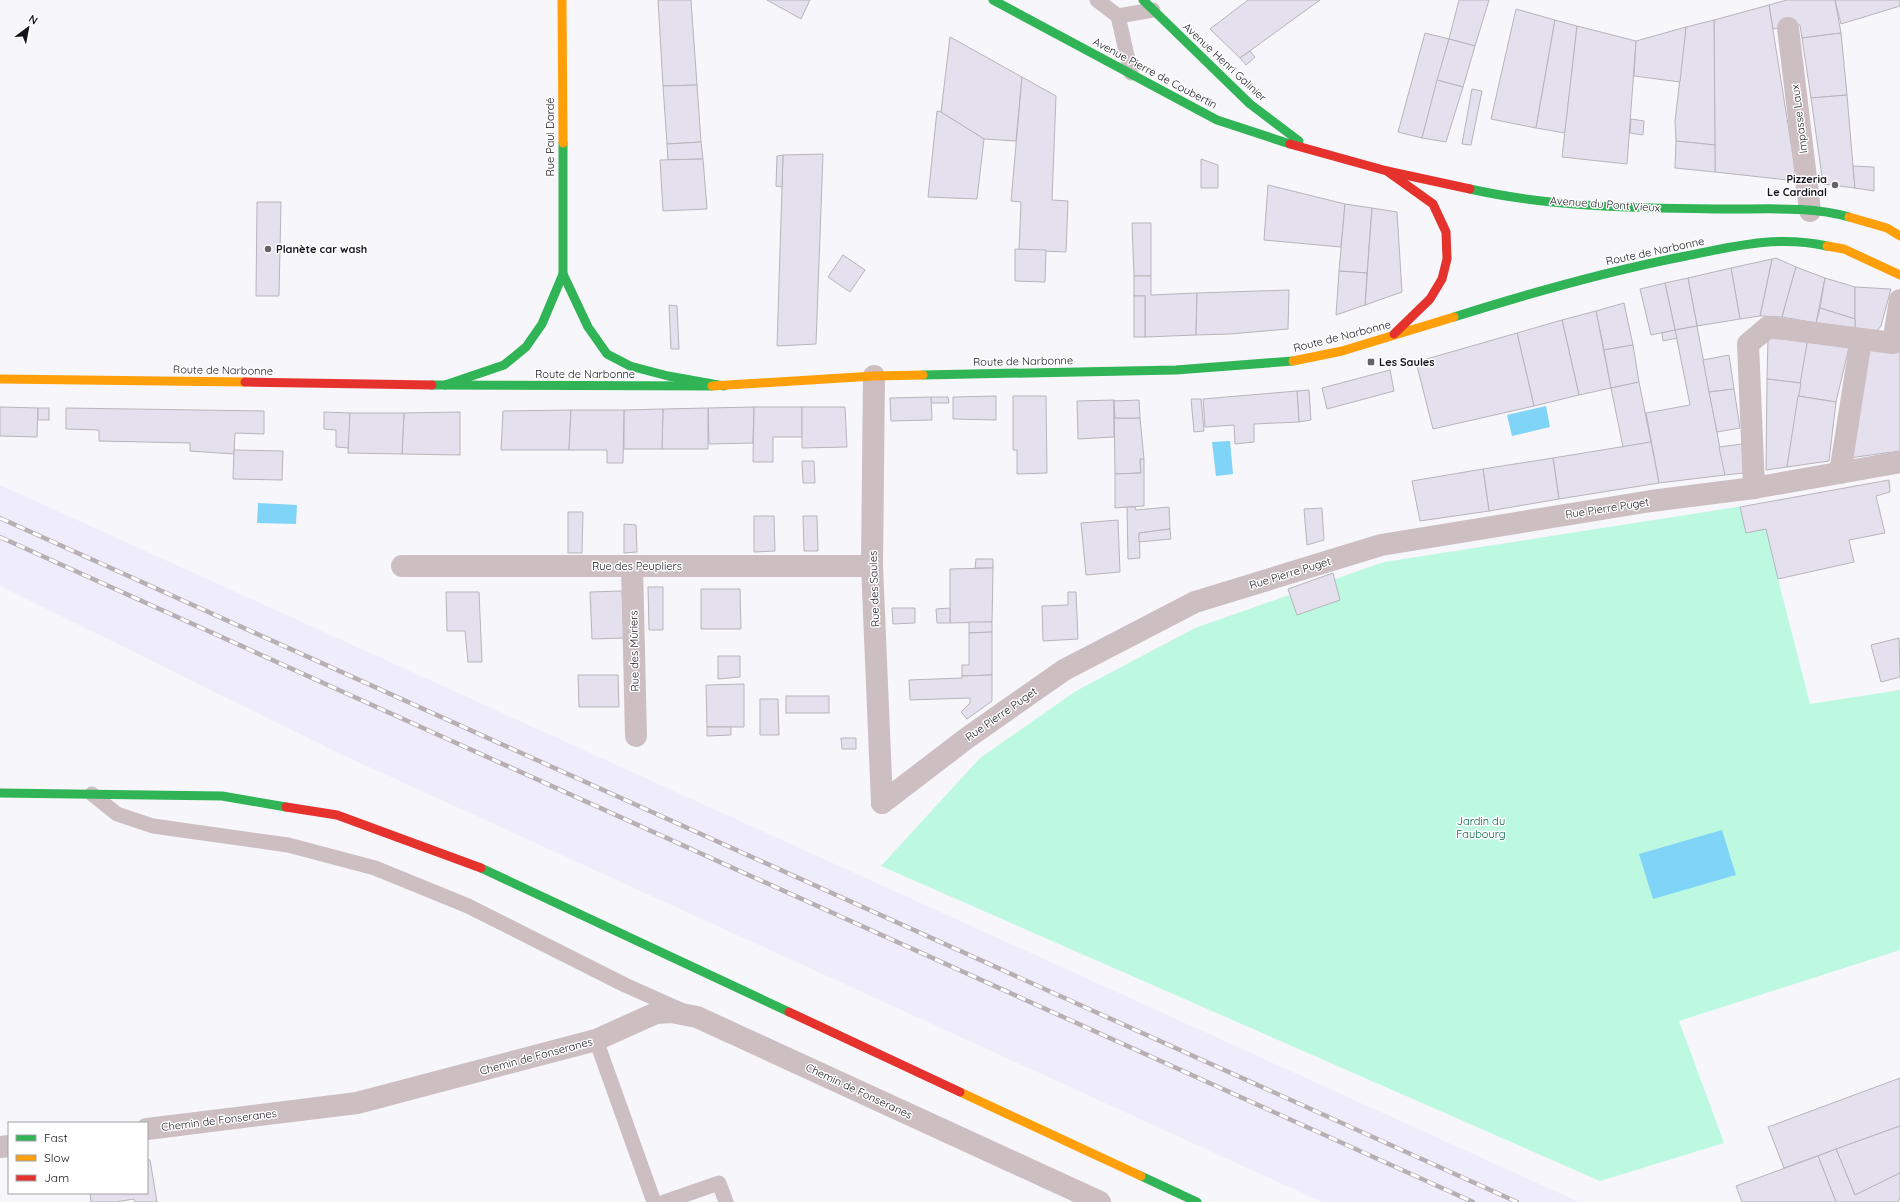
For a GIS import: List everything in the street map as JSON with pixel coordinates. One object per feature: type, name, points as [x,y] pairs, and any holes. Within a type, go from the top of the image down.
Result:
[{"type":"main road","name":"Rue Paul Dardé","points":[[526,347],[542,324],[563,274],[562,0]]},
{"type":"main road","name":"Avenue Pierre de Coubertin","points":[[993,0],[1218,120],[1312,151]]},
{"type":"main road","name":"Avenue Henri Galinier","points":[[1148,5],[1250,104],[1312,151]]},
{"type":"main road","name":"Avenue du Pont Vieux","points":[[1312,151],[1387,171],[1506,196],[1624,208],[1810,211],[1845,216],[1896,232]]},
{"type":"main road","points":[[1387,171],[1433,204],[1446,232],[1447,259],[1442,279],[1430,299],[1392,336]]},
{"type":"main road","name":"Route de Narbonne","points":[[0,379],[445,385],[724,386],[874,376],[1176,370],[1281,362],[1342,351],[1515,298],[1639,265],[1754,242],[1780,240],[1810,242],[1844,249],[1900,275]]},
{"type":"main road","name":"Rue Paul Dardé","points":[[563,274],[588,327],[607,354]]},
{"type":"main road","name":"Route de Narbonne","points":[[445,385],[504,365],[526,347]]},
{"type":"main road","name":"Route de Narbonne","points":[[607,354],[630,366],[668,376],[724,386]]},
{"type":"main road","points":[[0,793],[91,793],[222,796],[337,815],[471,864],[1197,1202]]},
{"type":"street","name":"Impasse Laux","points":[[1788,28],[1810,211]]},
{"type":"street","points":[[1754,488],[1748,344],[1768,327],[1893,343],[1900,300]]},
{"type":"street","points":[[1840,474],[1861,340]]},
{"type":"street","name":"Rue des Saules","points":[[874,376],[872,566],[882,803]]},
{"type":"street","name":"Rue Pierre Puget","points":[[882,803],[967,738],[1064,670],[1195,602],[1381,545],[1651,501],[1754,488],[1840,474],[1900,462]]},
{"type":"street","name":"Rue des Peupliers","points":[[402,566],[872,566]]},
{"type":"street","name":"Rue des Mûriers","points":[[632,566],[636,736]]},
{"type":"street","name":"Chemin de Fonseranes","points":[[148,1129],[356,1103],[596,1040],[656,1013],[671,1012],[697,1017],[1100,1202]]},
{"type":"lane","points":[[1097,0],[1118,16],[1131,73]]},
{"type":"lane","points":[[1118,16],[1148,5]]},
{"type":"lane","points":[[91,793],[117,814],[153,826],[288,845],[375,868],[468,906],[625,985],[697,1017]]},
{"type":"lane","points":[[596,1040],[654,1202]]},
{"type":"lane","points":[[664,1202],[719,1183],[726,1202]]},
{"type":"shaded area","points":[[0,485],[1579,1202],[1322,1202],[345,756],[0,586]]},
{"type":"green space","name":"Jardin du Faubourg","points":[[1763,503],[1778,579],[1810,704],[1900,690],[1900,950],[1679,1021],[1724,1143],[1600,1181],[881,866],[980,758],[1076,691],[1195,628],[1384,562]]},
{"type":"water","points":[[1546,406],[1550,427],[1512,436],[1507,415]]},
{"type":"water","points":[[1230,441],[1233,474],[1216,476],[1212,442]]},
{"type":"water","points":[[258,503],[297,505],[296,524],[257,523]]},
{"type":"water","points":[[1722,830],[1736,875],[1653,899],[1639,854]]},
{"type":"building","points":[[658,0],[691,0],[697,85],[663,86]]},
{"type":"building","points":[[767,0],[810,0],[801,19]]},
{"type":"building","points":[[1248,0],[1320,0],[1240,58],[1210,29]]},
{"type":"building","points":[[1459,0],[1489,0],[1475,46],[1449,39]]},
{"type":"building","points":[[1787,0],[1835,0],[1841,33],[1802,38],[1800,25],[1773,29],[1769,5]]},
{"type":"building","points":[[1835,0],[1900,0],[1900,6],[1841,24]]},
{"type":"building","points":[[1769,5],[1797,181],[1715,172],[1714,20]]},
{"type":"building","points":[[1516,9],[1555,20],[1536,128],[1491,119]]},
{"type":"building","points":[[1555,20],[1577,26],[1565,133],[1536,128]]},
{"type":"building","points":[[1714,20],[1715,145],[1676,141],[1675,121],[1686,27]]},
{"type":"building","points":[[1577,26],[1636,41],[1627,164],[1562,157]]},
{"type":"building","points":[[1686,27],[1680,82],[1634,76],[1636,41]]},
{"type":"building","points":[[1425,33],[1449,39],[1422,138],[1398,132]]},
{"type":"building","points":[[1841,33],[1847,95],[1811,98],[1802,38]]},
{"type":"building","points":[[950,37],[1022,77],[1016,141],[984,139],[941,112]]},
{"type":"building","points":[[1449,39],[1475,46],[1463,87],[1437,80]]},
{"type":"building","points":[[1250,51],[1255,57],[1246,65],[1240,58]]},
{"type":"building","points":[[1022,77],[1056,96],[1052,200],[1068,201],[1066,252],[1019,250],[1021,202],[1011,201]]},
{"type":"building","points":[[1437,80],[1463,87],[1446,142],[1422,138]]},
{"type":"building","points":[[697,85],[701,142],[667,144],[663,86]]},
{"type":"building","points":[[1472,89],[1482,91],[1471,145],[1462,144]]},
{"type":"building","points":[[1847,95],[1855,188],[1823,184],[1811,98]]},
{"type":"building","points":[[937,111],[984,139],[977,199],[928,197]]},
{"type":"building","points":[[1631,119],[1644,121],[1643,135],[1630,133]]},
{"type":"building","points":[[1676,141],[1715,145],[1715,172],[1675,168]]},
{"type":"building","points":[[701,142],[703,159],[668,160],[667,144]]},
{"type":"building","points":[[823,154],[816,344],[777,346],[783,155]]},
{"type":"building","points":[[783,155],[782,187],[776,186],[777,156]]},
{"type":"building","points":[[703,159],[707,209],[663,211],[660,160]]},
{"type":"building","points":[[1201,159],[1218,165],[1218,188],[1201,188]]},
{"type":"building","points":[[1853,166],[1874,167],[1874,191],[1855,188]]},
{"type":"building","points":[[1268,185],[1345,204],[1341,247],[1264,240]]},
{"type":"building","name":"Planète car wash","points":[[257,202],[281,202],[279,296],[256,296]]},
{"type":"building","points":[[1345,204],[1372,208],[1367,273],[1339,271]]},
{"type":"building","points":[[1372,208],[1397,212],[1402,292],[1365,305]]},
{"type":"building","points":[[1132,223],[1151,223],[1151,276],[1134,276]]},
{"type":"building","points":[[1015,249],[1046,250],[1045,282],[1015,281]]},
{"type":"building","points":[[843,255],[865,270],[850,292],[828,277]]},
{"type":"building","points":[[1776,258],[1796,267],[1782,317],[1760,316],[1772,259]]},
{"type":"building","points":[[1772,259],[1760,316],[1740,319],[1731,268]]},
{"type":"building","points":[[1796,267],[1825,278],[1816,323],[1782,317]]},
{"type":"building","points":[[1731,268],[1740,319],[1697,326],[1688,278]]},
{"type":"building","points":[[1339,271],[1367,273],[1365,305],[1336,315]]},
{"type":"building","points":[[1134,276],[1151,276],[1151,295],[1197,293],[1196,335],[1145,337],[1145,296],[1134,296]]},
{"type":"building","points":[[1688,278],[1697,326],[1675,330],[1665,283]]},
{"type":"building","points":[[1825,278],[1855,287],[1855,319],[1820,308]]},
{"type":"building","points":[[1665,283],[1675,330],[1651,335],[1640,289]]},
{"type":"building","points":[[1855,287],[1891,289],[1881,326],[1877,331],[1855,329]]},
{"type":"building","points":[[1289,290],[1288,329],[1230,334],[1196,335],[1197,293]]},
{"type":"building","points":[[1134,296],[1145,296],[1145,337],[1134,337]]},
{"type":"building","points":[[1624,303],[1633,345],[1604,350],[1596,311]]},
{"type":"building","points":[[669,305],[677,306],[679,349],[671,349]]},
{"type":"building","points":[[1820,308],[1855,319],[1855,329],[1816,323]]},
{"type":"building","points":[[1596,311],[1611,388],[1579,395],[1562,320]]},
{"type":"building","points":[[1562,320],[1579,395],[1534,406],[1517,333]]},
{"type":"building","points":[[1697,326],[1725,475],[1659,483],[1646,413],[1690,405],[1675,330]]},
{"type":"building","points":[[1675,330],[1677,338],[1663,341],[1662,333]]},
{"type":"building","points":[[1517,333],[1534,406],[1433,429],[1416,362]]},
{"type":"building","points":[[1768,338],[1808,338],[1801,383],[1767,379]]},
{"type":"building","points":[[1808,338],[1850,343],[1836,402],[1798,396]]},
{"type":"building","points":[[1633,345],[1639,382],[1611,388],[1604,350]]},
{"type":"building","points":[[1868,347],[1900,352],[1900,451],[1849,458]]},
{"type":"building","points":[[1729,355],[1734,389],[1709,392],[1703,360]]},
{"type":"building","points":[[1390,370],[1394,391],[1327,409],[1322,388]]},
{"type":"building","points":[[1767,379],[1801,383],[1787,467],[1766,470]]},
{"type":"building","points":[[1639,382],[1651,442],[1623,447],[1611,388]]},
{"type":"building","points":[[1734,389],[1740,428],[1717,432],[1709,392]]},
{"type":"building","points":[[1309,390],[1311,420],[1299,422],[1297,391]]},
{"type":"building","points":[[1297,391],[1299,422],[1254,424],[1254,442],[1235,444],[1234,425],[1205,427],[1203,399]]},
{"type":"building","points":[[996,396],[996,420],[953,419],[953,397]]},
{"type":"building","points":[[1013,396],[1046,396],[1047,473],[1017,474],[1017,450],[1013,450]]},
{"type":"building","points":[[1798,396],[1836,402],[1829,461],[1787,467]]},
{"type":"building","points":[[931,397],[948,397],[949,403],[931,403]]},
{"type":"building","points":[[931,397],[932,420],[891,421],[890,398]]},
{"type":"building","points":[[1191,399],[1201,399],[1204,431],[1194,432]]},
{"type":"building","points":[[1114,400],[1114,437],[1078,439],[1077,401]]},
{"type":"building","points":[[1114,400],[1115,418],[1140,418],[1144,459],[1140,459],[1141,473],[1115,474]]},
{"type":"building","points":[[1139,400],[1140,418],[1115,418],[1114,401]]},
{"type":"building","points":[[0,407],[38,408],[37,437],[0,436]]},
{"type":"building","points":[[754,407],[753,443],[709,444],[708,408]]},
{"type":"building","points":[[754,407],[802,407],[802,437],[773,437],[773,462],[753,462]]},
{"type":"building","points":[[802,407],[845,407],[847,447],[802,448]]},
{"type":"building","points":[[38,408],[49,408],[49,420],[38,420]]},
{"type":"building","points":[[66,408],[264,411],[264,434],[235,433],[234,454],[190,451],[190,443],[99,441],[99,430],[66,429]]},
{"type":"building","points":[[708,408],[708,449],[662,449],[663,409]]},
{"type":"building","points":[[663,409],[662,449],[624,449],[624,410]]},
{"type":"building","points":[[571,410],[569,450],[501,450],[503,411]]},
{"type":"building","points":[[571,410],[624,410],[623,463],[607,463],[607,450],[569,450]]},
{"type":"building","points":[[324,412],[350,413],[349,448],[336,447],[336,430],[324,429]]},
{"type":"building","points":[[460,412],[460,455],[402,454],[404,413]]},
{"type":"building","points":[[350,413],[404,413],[402,454],[348,453]]},
{"type":"building","points":[[1651,442],[1659,483],[1559,499],[1553,458]]},
{"type":"building","points":[[1742,444],[1744,473],[1725,475],[1719,447]]},
{"type":"building","points":[[234,450],[283,451],[282,480],[233,479]]},
{"type":"building","points":[[1553,458],[1559,499],[1489,511],[1483,469]]},
{"type":"building","points":[[1140,459],[1144,459],[1144,506],[1115,508],[1115,474],[1141,473]]},
{"type":"building","points":[[802,461],[814,461],[815,483],[803,483]]},
{"type":"building","points":[[1483,469],[1489,511],[1420,521],[1412,481]]},
{"type":"building","points":[[1889,480],[1890,492],[1876,496],[1885,533],[1849,540],[1854,562],[1778,579],[1766,529],[1746,533],[1740,507]]},
{"type":"building","points":[[1127,507],[1135,507],[1136,510],[1169,507],[1170,529],[1139,533],[1140,558],[1128,559]]},
{"type":"building","points":[[1322,508],[1324,540],[1307,545],[1304,509]]},
{"type":"building","points":[[568,512],[583,512],[582,553],[568,553]]},
{"type":"building","points":[[754,516],[774,516],[775,551],[754,552]]},
{"type":"building","points":[[803,516],[817,516],[818,551],[804,551]]},
{"type":"building","points":[[1118,520],[1120,572],[1086,575],[1081,523]]},
{"type":"building","points":[[624,524],[636,525],[637,552],[624,553]]},
{"type":"building","points":[[1170,529],[1171,539],[1139,542],[1139,533]]},
{"type":"building","points":[[976,559],[993,559],[993,568],[975,568]]},
{"type":"building","points":[[993,568],[992,622],[950,623],[950,569]]},
{"type":"building","points":[[1333,573],[1340,600],[1297,615],[1288,589]]},
{"type":"building","points":[[648,587],[663,587],[663,630],[649,630]]},
{"type":"building","points":[[701,589],[740,589],[741,629],[701,629]]},
{"type":"building","points":[[622,591],[624,638],[592,639],[590,592]]},
{"type":"building","points":[[446,592],[479,592],[482,662],[468,662],[465,631],[447,631]]},
{"type":"building","points":[[1068,592],[1076,592],[1078,639],[1043,641],[1042,606],[1068,605]]},
{"type":"building","points":[[892,608],[915,608],[915,623],[893,624]]},
{"type":"building","points":[[950,608],[950,623],[937,623],[936,609]]},
{"type":"building","points":[[969,622],[992,622],[992,632],[969,633]]},
{"type":"building","points":[[992,632],[992,675],[962,676],[962,665],[969,665],[969,633]]},
{"type":"building","points":[[1899,638],[1900,677],[1881,682],[1871,645]]},
{"type":"building","points":[[718,656],[740,656],[740,677],[718,679]]},
{"type":"building","points":[[578,675],[618,675],[619,707],[579,707]]},
{"type":"building","points":[[992,675],[992,701],[967,719],[961,712],[970,703],[970,698],[910,700],[909,680]]},
{"type":"building","points":[[744,684],[744,727],[707,727],[706,685]]},
{"type":"building","points":[[786,696],[829,696],[829,713],[786,713]]},
{"type":"building","points":[[760,699],[778,699],[779,735],[760,735]]},
{"type":"building","points":[[707,727],[731,727],[731,735],[707,736]]},
{"type":"building","points":[[841,738],[856,738],[856,749],[842,749]]},
{"type":"building","points":[[1900,1078],[1900,1126],[1784,1168],[1768,1127]]},
{"type":"building","points":[[1900,1126],[1900,1173],[1855,1195],[1836,1149]]},
{"type":"building","points":[[1836,1149],[1855,1195],[1900,1173],[1900,1197],[1898,1202],[1836,1202],[1818,1156]]},
{"type":"building","points":[[1818,1156],[1836,1202],[1742,1202],[1736,1186]]},
{"type":"building","points":[[148,1160],[150,1160],[157,1202],[135,1202],[134,1199],[116,1202],[91,1202],[90,1194],[148,1194]]},
{"type":"railway","points":[[0,518],[1517,1202]]},
{"type":"railway","points":[[0,537],[1473,1202]]},
{"type":"traffic: fast","points":[[993,0],[1217,120],[1290,144]]},
{"type":"traffic: fast","points":[[1143,0],[1250,104],[1299,141]]},
{"type":"traffic: fast","points":[[445,385],[504,365],[526,347],[542,324],[563,274],[563,143]]},
{"type":"traffic: fast","points":[[1470,189],[1530,200],[1561,203],[1684,209],[1800,209],[1833,213],[1849,217]]},
{"type":"traffic: fast","points":[[1454,317],[1511,299],[1598,276],[1656,262],[1722,249],[1756,243],[1773,242],[1809,243],[1827,246]]},
{"type":"traffic: fast","points":[[563,274],[588,327],[607,354],[630,366],[668,376],[724,386]]},
{"type":"traffic: fast","points":[[923,375],[1176,370],[1293,361]]},
{"type":"traffic: fast","points":[[432,385],[712,386]]},
{"type":"traffic: fast","points":[[0,793],[222,796],[286,807]]},
{"type":"traffic: fast","points":[[481,868],[789,1012]]},
{"type":"traffic: fast","points":[[1141,1176],[1197,1202]]},
{"type":"traffic: slow","points":[[562,0],[563,143]]},
{"type":"traffic: slow","points":[[1849,217],[1887,228],[1900,236]]},
{"type":"traffic: slow","points":[[1827,246],[1844,249],[1900,275]]},
{"type":"traffic: slow","points":[[1293,361],[1342,351],[1454,317]]},
{"type":"traffic: slow","points":[[712,386],[874,376],[923,375]]},
{"type":"traffic: slow","points":[[0,379],[245,382]]},
{"type":"traffic: slow","points":[[960,1092],[1141,1176]]},
{"type":"traffic: jam","points":[[1290,144],[1387,171],[1470,189]]},
{"type":"traffic: jam","points":[[1387,171],[1433,204],[1446,232],[1447,259],[1442,279],[1430,299],[1394,334]]},
{"type":"traffic: jam","points":[[245,382],[432,385]]},
{"type":"traffic: jam","points":[[286,807],[337,815],[481,868]]},
{"type":"traffic: jam","points":[[789,1012],[960,1092]]},
{"type":"place","name":"Pizzeria Le Cardinal","points":[[1835,185]]},
{"type":"place","name":"Planète car wash","points":[[268,249]]},
{"type":"place","name":"Les Saules","points":[[1371,362]]}]
